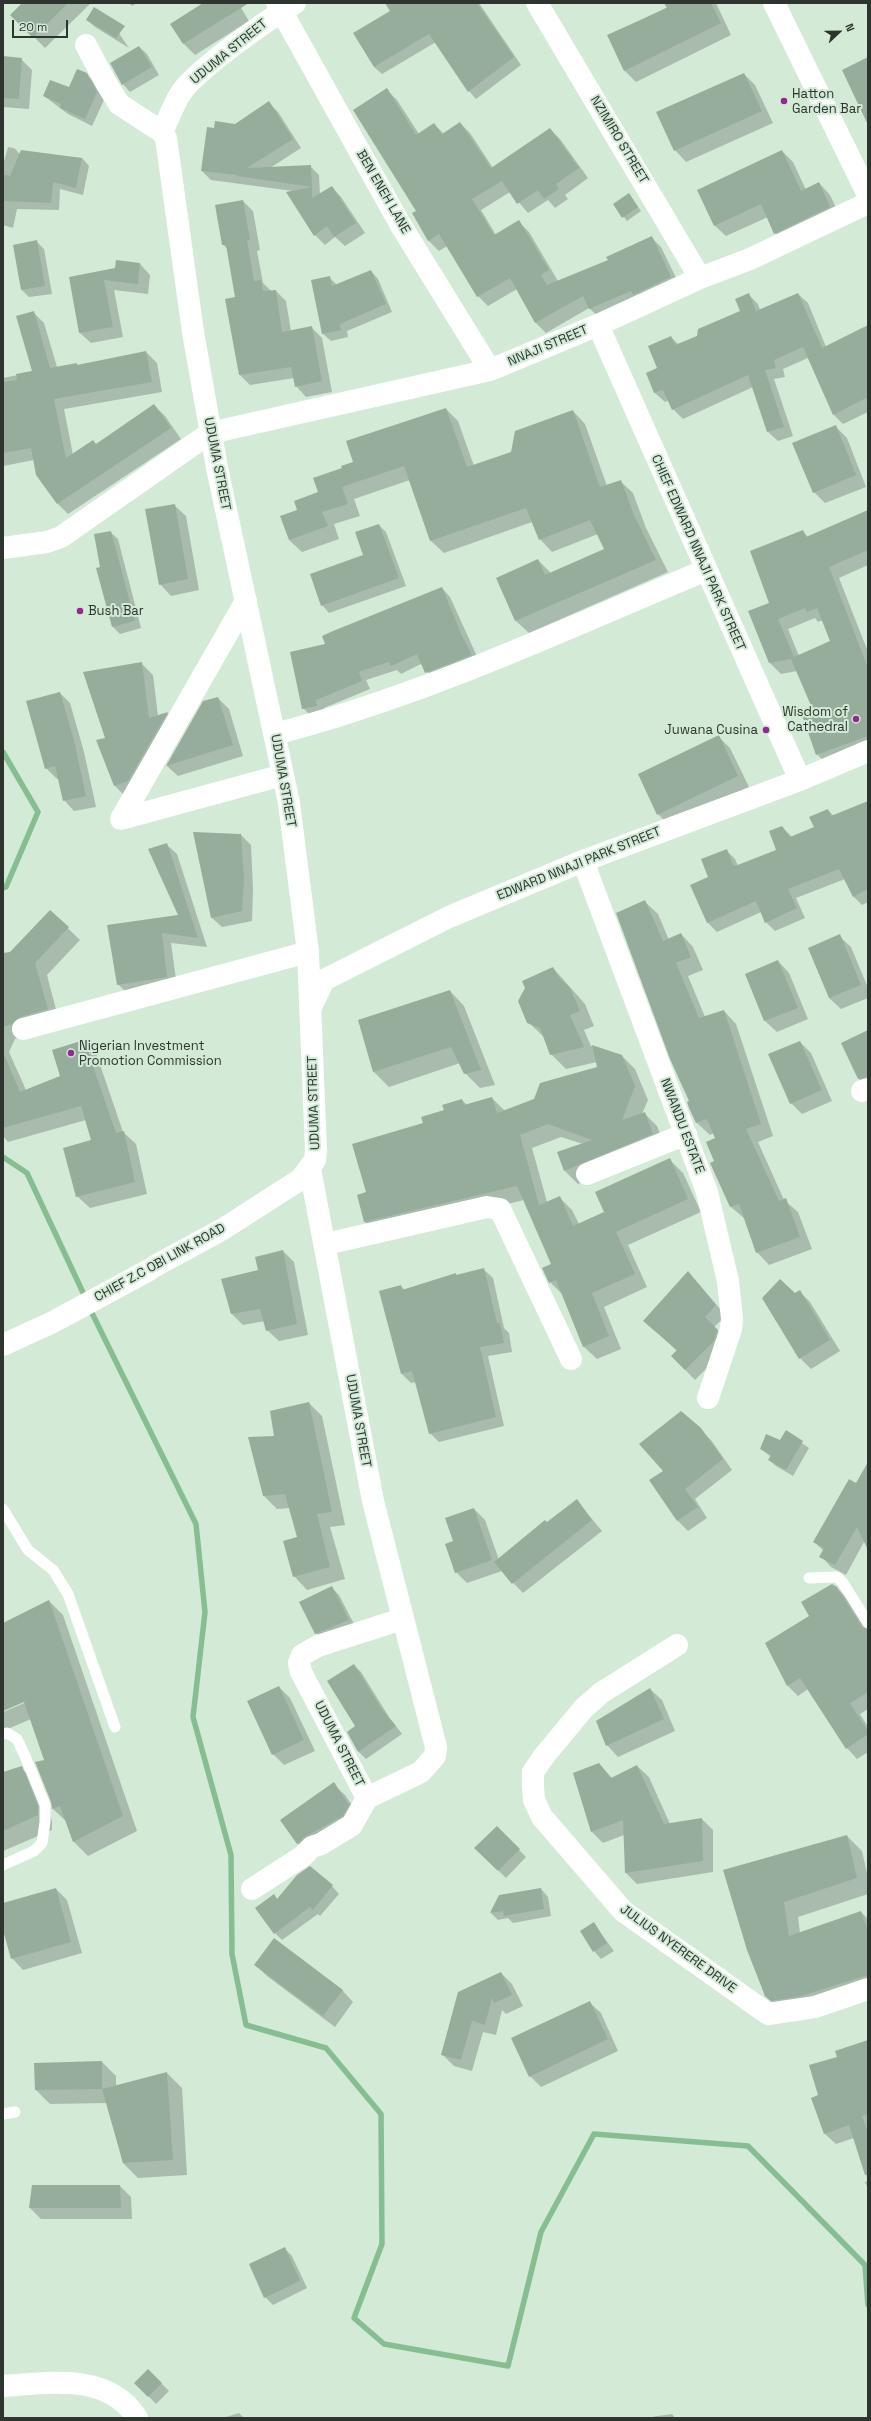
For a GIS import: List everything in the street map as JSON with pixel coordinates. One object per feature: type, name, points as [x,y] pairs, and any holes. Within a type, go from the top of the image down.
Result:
[{"type":"street","name":"NZIMIRO STREET","points":[[537,3],[700,278]]},
{"type":"street","points":[[774,3],[868,195]]},
{"type":"street","name":"UDUMA STREET","points":[[252,1889],[303,1856],[312,1847],[321,1844],[352,1825],[367,1798],[421,1772],[435,1756],[436,1747],[373,1501],[326,1244],[310,1169],[315,1160],[316,1128],[308,952],[283,775],[276,734],[210,433],[193,332],[166,138],[162,132],[179,97],[189,84],[284,6]]},
{"type":"street","name":"BEN ENEH LANE","points":[[284,6],[400,224],[490,370]]},
{"type":"street","points":[[86,44],[106,83],[119,104],[162,132]]},
{"type":"street","name":"NNAJI STREET","points":[[210,433],[490,370],[598,325],[700,278],[750,259],[868,203]]},
{"type":"street","name":"CHIEF EDWARD NNAJI PARK STREET","points":[[598,325],[800,780]]},
{"type":"street","points":[[3,548],[47,542],[61,537],[210,433]]},
{"type":"street","points":[[276,734],[353,712],[511,652],[706,570]]},
{"type":"street","points":[[246,601],[121,819],[283,775]]},
{"type":"street","name":"EDWARD NNAJI PARK STREET","points":[[311,1007],[324,980],[449,917],[583,861],[800,780],[868,751]]},
{"type":"street","name":"NWANDU ESTATE","points":[[583,861],[707,1192],[728,1281],[732,1319],[708,1398]]},
{"type":"street","points":[[23,1029],[308,952]]},
{"type":"street","points":[[586,1174],[686,1134]]},
{"type":"street","name":"CHIEF Z.C OBI LINK ROAD","points":[[3,1345],[53,1322],[223,1229],[301,1180],[310,1169]]},
{"type":"street","points":[[326,1244],[487,1206],[500,1209],[571,1359]]},
{"type":"street","name":"UDUMA STREET","points":[[367,1798],[302,1672],[299,1663],[302,1655],[318,1646],[402,1619]]},
{"type":"street","name":"JULIUS NYERERE DRIVE","points":[[677,1645],[601,1693],[584,1708],[544,1756],[533,1772],[534,1800],[542,1817],[623,1911],[768,2014],[816,2007],[868,1989]]},
{"type":"street","points":[[3,2386],[73,2382],[101,2388],[120,2398],[137,2418]]},
{"type":"lane","points":[[3,1510],[28,1550],[53,1570],[68,1594],[115,1727]]},
{"type":"lane","points":[[809,1578],[837,1577],[843,1583],[868,1623]]},
{"type":"lane","points":[[3,1734],[7,1733],[17,1739],[26,1756],[45,1805],[46,1822],[42,1843],[34,1851],[3,1865]]},
{"type":"lane","points":[[3,2114],[15,2112]]},
{"type":"building","points":[[22,3],[68,3],[33,38],[10,15]]},
{"type":"building","points":[[203,3],[249,3],[183,44],[170,24]]},
{"type":"building","points":[[385,3],[477,3],[514,57],[468,92],[429,34],[374,67],[353,33],[390,11]]},
{"type":"building","points":[[664,3],[711,3],[721,23],[624,71],[607,35],[667,8]]},
{"type":"building","points":[[94,7],[125,26],[116,38],[86,20]]},
{"type":"building","points":[[139,46],[152,67],[122,85],[110,63]]},
{"type":"building","points":[[3,56],[22,58],[19,99],[3,98]]},
{"type":"building","points":[[868,57],[868,125],[842,70]]},
{"type":"building","points":[[77,69],[87,73],[97,92],[85,119],[60,108],[61,104],[43,96],[50,80],[69,87]]},
{"type":"building","points":[[744,73],[762,111],[674,151],[656,112]]},
{"type":"building","points":[[387,88],[416,135],[434,123],[442,134],[460,122],[491,168],[550,128],[579,168],[556,184],[559,189],[544,199],[538,190],[517,204],[502,181],[472,199],[494,235],[519,220],[549,270],[541,275],[547,285],[608,260],[606,257],[652,236],[671,277],[633,295],[631,291],[589,309],[583,296],[535,323],[510,278],[477,297],[439,234],[428,241],[412,213],[416,211],[353,110]]},
{"type":"building","points":[[269,101],[293,139],[247,168],[311,165],[312,187],[201,171],[207,127],[214,128],[215,121],[235,124]]},
{"type":"building","points":[[21,150],[82,158],[76,188],[53,182],[51,203],[3,201],[3,174],[10,176]]},
{"type":"building","points":[[782,150],[801,191],[819,182],[830,207],[774,234],[761,204],[714,226],[697,190]]},
{"type":"building","points":[[332,186],[356,223],[334,237],[327,226],[314,236],[286,192],[312,187],[312,198]]},
{"type":"building","points":[[629,193],[638,207],[622,218],[613,204]]},
{"type":"building","points":[[243,200],[250,240],[247,240],[254,281],[261,280],[263,291],[276,290],[282,332],[312,326],[322,381],[295,387],[291,367],[239,375],[225,299],[235,297],[226,245],[222,245],[215,205]]},
{"type":"building","points":[[37,240],[45,286],[21,290],[13,245]]},
{"type":"building","points":[[116,260],[140,263],[138,284],[104,280],[113,327],[79,333],[69,277],[115,268]]},
{"type":"building","points":[[371,270],[386,304],[340,324],[341,330],[322,334],[311,280],[330,276],[332,286]]},
{"type":"building","points":[[749,293],[756,311],[798,293],[822,348],[868,325],[868,397],[833,415],[803,347],[774,360],[776,368],[765,370],[784,427],[767,432],[748,375],[672,410],[663,390],[654,393],[646,373],[657,368],[648,346],[671,336],[675,345],[697,336],[698,329],[740,311],[735,299]]},
{"type":"building","points":[[34,311],[50,368],[77,363],[77,365],[146,351],[152,382],[54,399],[66,458],[93,440],[96,444],[154,404],[171,428],[57,504],[36,475],[31,448],[3,453],[3,382],[17,380],[16,374],[32,371],[16,316]]},
{"type":"building","points":[[446,408],[467,467],[511,452],[515,431],[573,410],[600,487],[621,480],[634,515],[656,560],[515,621],[496,578],[538,559],[545,575],[604,549],[590,520],[539,540],[526,508],[430,541],[404,466],[342,487],[348,504],[322,512],[328,526],[289,540],[280,516],[297,510],[294,501],[318,492],[313,478],[342,468],[341,466],[353,462],[346,441]]},
{"type":"building","points":[[836,425],[856,475],[813,493],[792,443]]},
{"type":"building","points":[[175,504],[188,579],[159,585],[145,509]]},
{"type":"building","points":[[868,510],[868,550],[829,567],[868,668],[868,736],[816,755],[801,712],[812,708],[791,659],[769,663],[748,611],[769,603],[750,551],[803,530],[806,537]],"holes":[[[805,608],[807,612],[817,608],[830,641],[794,657],[778,619]]]},
{"type":"building","points":[[379,524],[399,578],[321,606],[310,574],[363,555],[355,532]]},
{"type":"building","points":[[111,531],[135,621],[112,627],[96,568],[100,567],[94,534]]},
{"type":"building","points":[[442,587],[462,636],[472,655],[425,673],[417,654],[391,666],[389,662],[359,672],[362,681],[316,700],[317,706],[302,709],[290,652],[325,644],[322,636]]},
{"type":"building","points":[[142,662],[149,718],[168,712],[128,781],[114,786],[96,740],[105,738],[83,672]]},
{"type":"building","points":[[60,692],[74,740],[86,796],[63,801],[55,766],[45,769],[26,701]]},
{"type":"building","points":[[218,697],[233,745],[166,766],[203,701]]},
{"type":"building","points":[[719,735],[738,776],[657,815],[638,774]]},
{"type":"building","points":[[868,801],[868,889],[853,897],[839,869],[788,889],[797,908],[765,923],[756,901],[707,923],[690,885],[708,877],[701,859],[727,849],[733,865],[735,866],[776,850],[769,831],[782,826],[790,837],[814,827],[809,817],[828,809],[831,816]]},
{"type":"building","points":[[193,832],[241,834],[244,879],[242,911],[211,918]]},
{"type":"building","points":[[167,843],[198,938],[162,933],[167,977],[117,985],[107,925],[178,915],[148,849]]},
{"type":"building","points":[[645,900],[663,941],[681,933],[691,957],[676,963],[699,1018],[724,1010],[761,1124],[746,1129],[779,1201],[786,1198],[800,1237],[756,1253],[739,1204],[730,1207],[710,1163],[714,1161],[706,1142],[715,1138],[707,1119],[696,1123],[689,1108],[687,1102],[689,1101],[670,1059],[616,913]]},
{"type":"building","points":[[50,910],[69,927],[35,963],[48,1009],[20,1017],[12,1024],[3,1027],[3,953],[10,952]]},
{"type":"building","points":[[840,934],[861,985],[829,998],[808,948]]},
{"type":"building","points":[[778,960],[798,1008],[764,1021],[745,974]]},
{"type":"building","points":[[553,967],[558,976],[570,988],[580,1011],[570,1015],[584,1047],[550,1055],[540,1028],[527,1023],[518,1001],[525,988],[522,981]]},
{"type":"building","points":[[450,990],[481,1070],[464,1074],[451,1047],[373,1072],[358,1020]]},
{"type":"building","points":[[868,1030],[868,1077],[858,1079],[841,1043]]},
{"type":"building","points":[[84,1040],[116,1133],[124,1131],[135,1182],[76,1197],[63,1148],[91,1140],[81,1106],[3,1128],[3,1052],[20,1092],[60,1076],[52,1050]]},
{"type":"building","points":[[800,1041],[822,1090],[790,1104],[768,1054]]},
{"type":"building","points":[[592,1045],[622,1055],[635,1086],[622,1120],[645,1112],[653,1134],[564,1171],[557,1152],[592,1140],[548,1124],[520,1135],[539,1205],[560,1196],[573,1226],[604,1212],[595,1192],[670,1158],[688,1199],[616,1232],[635,1274],[592,1293],[609,1336],[583,1347],[556,1280],[549,1283],[542,1268],[551,1264],[517,1186],[364,1222],[357,1195],[366,1192],[352,1144],[423,1123],[421,1117],[444,1110],[442,1105],[462,1099],[464,1105],[492,1097],[497,1113],[534,1099],[540,1083],[597,1067]]},
{"type":"building","points":[[283,1250],[297,1324],[266,1331],[260,1309],[231,1314],[221,1279],[258,1270],[255,1257]]},
{"type":"building","points":[[484,1268],[497,1323],[500,1323],[504,1343],[480,1347],[496,1417],[429,1434],[412,1371],[401,1374],[379,1291],[401,1285],[402,1290],[456,1273],[456,1275]]},
{"type":"building","points":[[688,1271],[716,1305],[705,1317],[718,1330],[714,1341],[685,1370],[671,1356],[677,1350],[643,1321]]},
{"type":"building","points":[[780,1279],[795,1293],[800,1290],[830,1340],[799,1359],[762,1298]]},
{"type":"building","points":[[309,1402],[332,1512],[317,1514],[330,1567],[293,1577],[283,1541],[297,1537],[285,1494],[263,1496],[248,1437],[274,1436],[270,1411]]},
{"type":"building","points":[[681,1411],[701,1428],[723,1459],[685,1489],[698,1507],[677,1521],[649,1480],[663,1471],[639,1444]]},
{"type":"building","points":[[786,1430],[803,1441],[786,1470],[768,1460],[771,1455],[760,1449],[766,1434],[780,1440]]},
{"type":"building","points":[[868,1462],[868,1550],[857,1527],[835,1565],[819,1557],[824,1548],[813,1542],[849,1479],[856,1483]]},
{"type":"building","points":[[577,1499],[592,1520],[512,1584],[494,1562],[545,1520],[547,1522]]},
{"type":"building","points":[[474,1508],[492,1560],[455,1573],[445,1544],[453,1541],[445,1518]]},
{"type":"building","points":[[832,1584],[837,1587],[862,1627],[868,1630],[868,1692],[850,1703],[868,1731],[868,1734],[846,1749],[800,1678],[787,1686],[765,1643],[809,1616],[801,1602]]},
{"type":"building","points":[[332,1586],[349,1620],[315,1634],[299,1602]]},
{"type":"building","points":[[49,1600],[123,1816],[73,1842],[60,1806],[52,1809],[51,1802],[35,1762],[44,1760],[24,1702],[3,1711],[3,1623]]},
{"type":"building","points":[[354,1664],[381,1708],[396,1726],[358,1752],[347,1732],[355,1726],[327,1681]]},
{"type":"building","points":[[279,1686],[304,1740],[272,1755],[247,1701]]},
{"type":"building","points":[[650,1688],[664,1719],[606,1746],[596,1721]]},
{"type":"building","points":[[599,1763],[611,1778],[637,1765],[664,1824],[702,1818],[703,1861],[625,1873],[623,1820],[591,1832],[573,1773]]},
{"type":"building","points":[[22,1766],[38,1806],[38,1815],[3,1831],[3,1772]]},
{"type":"building","points":[[334,1782],[349,1805],[343,1816],[303,1838],[297,1844],[280,1820]]},
{"type":"building","points":[[497,1826],[520,1849],[498,1871],[474,1848]]},
{"type":"building","points":[[847,1835],[857,1878],[784,1902],[789,1936],[861,1911],[868,1931],[868,1975],[801,1996],[771,2001],[765,1996],[747,1950],[723,1870]]},
{"type":"building","points":[[310,1866],[333,1885],[313,1910],[310,1907],[274,1934],[255,1908],[274,1894],[277,1899],[297,1875]]},
{"type":"building","points":[[56,1888],[71,1942],[11,1959],[3,1930],[3,1903]]},
{"type":"building","points":[[541,1888],[544,1909],[504,1916],[503,1911],[490,1913],[499,1895]]},
{"type":"building","points":[[594,1922],[607,1943],[593,1952],[580,1931]]},
{"type":"building","points":[[274,1938],[343,1990],[323,2016],[254,1965]]},
{"type":"building","points":[[501,1972],[512,1995],[494,2003],[492,1998],[485,2025],[472,2021],[461,2060],[441,2055],[458,1992]]},
{"type":"building","points":[[590,2001],[608,2039],[529,2077],[511,2038]]},
{"type":"building","points":[[868,2040],[868,2114],[862,2116],[868,2133],[868,2174],[865,2175],[849,2125],[824,2134],[811,2098],[818,2095],[809,2065],[837,2057],[835,2051]]},
{"type":"building","points":[[102,2061],[102,2089],[35,2090],[34,2063]]},
{"type":"building","points":[[167,2072],[173,2160],[123,2163],[102,2089]]},
{"type":"building","points":[[32,2185],[120,2185],[121,2208],[29,2208]]},
{"type":"building","points":[[285,2247],[300,2281],[264,2298],[249,2264]]},
{"type":"building","points":[[148,2369],[162,2383],[148,2397],[134,2383]]},
{"type":"waterway","points":[[3,752],[38,812],[6,887],[3,888]]},
{"type":"waterway","points":[[3,1157],[27,1173],[86,1299]]},
{"type":"waterway","points":[[89,1307],[196,1524],[205,1612],[193,1717],[231,1855],[232,1954],[246,2025],[326,2048],[381,2114],[382,2244],[354,2318],[384,2344],[508,2366],[541,2232],[594,2134],[748,2146],[865,2265],[868,2305]]},
{"type":"place","name":"Hatton Garden Bar","points":[[784,101]]},
{"type":"place","name":"Bush Bar","points":[[80,611]]},
{"type":"place","name":"Wisdom of Cathedral","points":[[856,719]]},
{"type":"place","name":"Juwana Cusina","points":[[766,730]]},
{"type":"place","name":"Nigerian Investment Promotion Commission","points":[[71,1053]]}]
